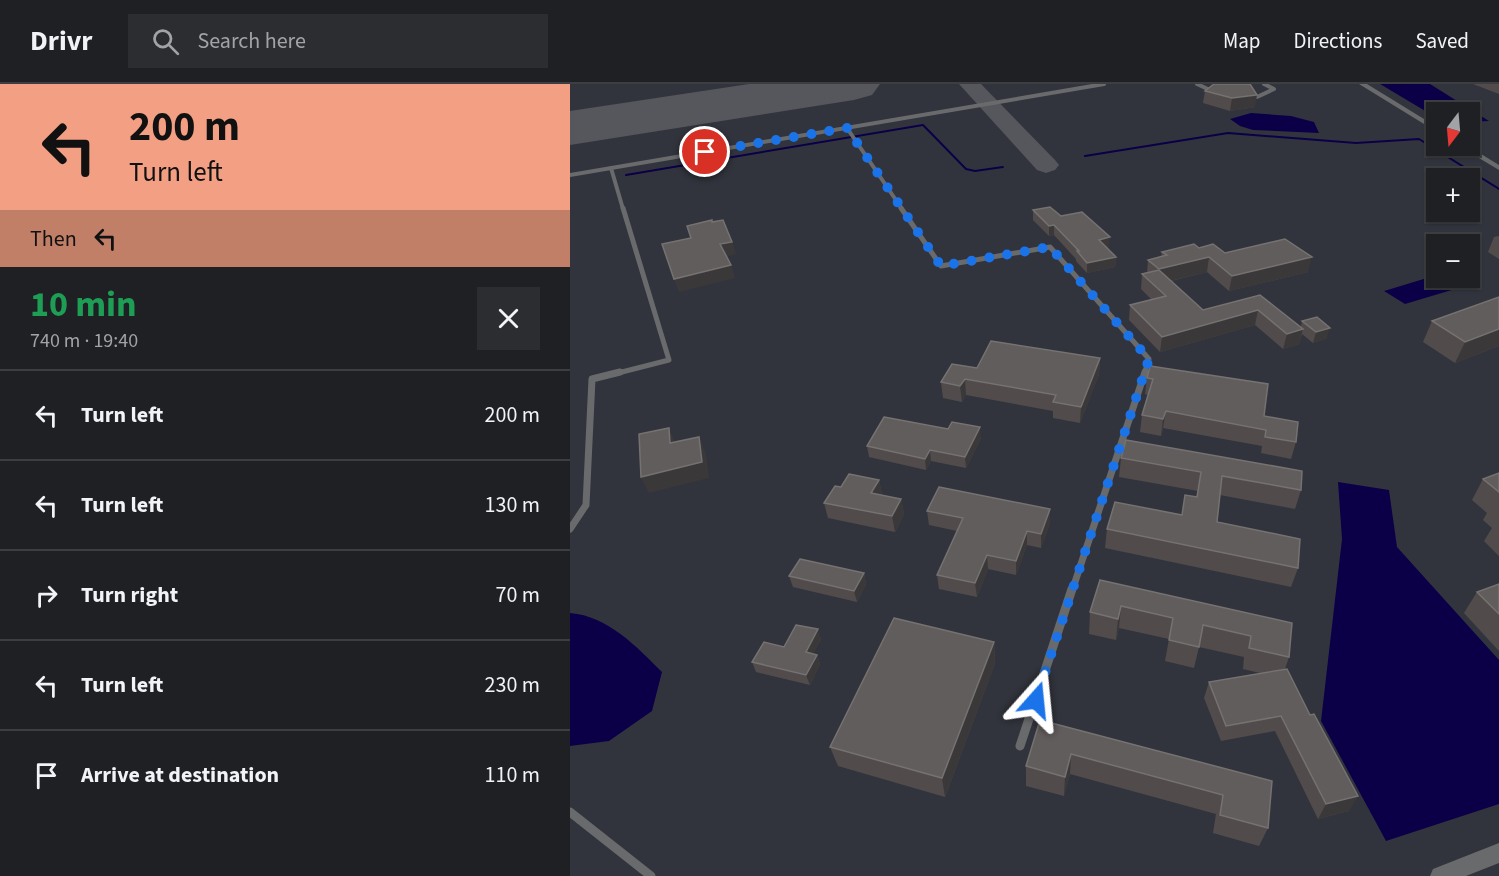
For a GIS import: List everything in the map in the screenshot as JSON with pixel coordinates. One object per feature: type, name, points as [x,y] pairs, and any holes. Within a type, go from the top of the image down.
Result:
[{"type":"street","points":[[1362,84],[1426,123]]},
{"type":"street","points":[[1479,156],[1499,168]]},
{"type":"street","points":[[1440,876],[1499,852]]},
{"type":"lane","points":[[570,175],[1104,84]]},
{"type":"lane","points":[[1197,84],[1212,91]]},
{"type":"lane","points":[[1257,97],[1274,89],[1264,84]]},
{"type":"lane","points":[[847,128],[941,266],[1050,247],[1149,359],[1020,746]]},
{"type":"lane","points":[[570,529],[586,505],[592,379],[669,360],[611,168]]},
{"type":"lane","points":[[570,812],[651,876]]},
{"type":"shaded area","points":[[570,84],[1499,84],[1499,876],[570,876]]},
{"type":"shaded area","points":[[1380,84],[1430,84],[1459,102],[1426,102],[1426,111]]},
{"type":"shaded area","points":[[1251,113],[1291,116],[1314,122],[1319,133],[1253,130],[1240,126],[1230,119]]},
{"type":"shaded area","points":[[1480,115],[1489,121],[1480,121]]},
{"type":"shaded area","points":[[1426,278],[1426,288],[1458,288],[1405,304],[1384,291]]},
{"type":"shaded area","points":[[1338,482],[1389,490],[1397,547],[1499,660],[1499,804],[1386,841],[1321,721],[1342,539]]},
{"type":"shaded area","points":[[570,613],[584,615],[609,626],[632,643],[662,672],[652,711],[609,741],[570,746]]},
{"type":"building","points":[[1214,84],[1250,84],[1257,95],[1232,98],[1205,91]]},
{"type":"building","points":[[1050,207],[1061,216],[1082,212],[1110,237],[1099,240],[1116,257],[1087,263],[1077,251],[1079,251],[1054,225],[1049,226],[1033,210]]},
{"type":"building","points":[[712,220],[712,222],[723,220],[732,242],[720,244],[731,265],[674,279],[662,244],[691,238],[687,226]]},
{"type":"building","points":[[1285,239],[1312,257],[1232,276],[1209,257],[1159,269],[1148,260],[1167,255],[1162,252],[1194,244],[1199,248],[1213,244],[1225,253]]},
{"type":"building","points":[[1159,270],[1203,310],[1260,295],[1303,329],[1287,334],[1258,310],[1162,337],[1130,305],[1166,296],[1142,274]]},
{"type":"building","points":[[1499,297],[1499,329],[1465,342],[1432,321]]},
{"type":"building","points":[[1317,317],[1330,328],[1316,332],[1302,321]]},
{"type":"building","points":[[991,341],[1100,358],[1081,407],[1053,402],[1056,395],[965,379],[960,386],[941,382],[952,364],[977,368]]},
{"type":"building","points":[[1150,366],[1268,384],[1264,416],[1298,422],[1296,442],[1265,437],[1266,430],[1166,411],[1163,419],[1142,415],[1153,379],[1147,378]]},
{"type":"building","points":[[884,417],[948,429],[952,422],[980,427],[965,457],[930,450],[925,459],[867,446]]},
{"type":"building","points":[[669,428],[670,443],[699,437],[702,462],[641,477],[639,434]]},
{"type":"building","points":[[1126,440],[1302,471],[1301,490],[1222,476],[1217,522],[1300,539],[1298,568],[1107,529],[1115,502],[1182,515],[1185,495],[1197,497],[1201,472],[1121,458]]},
{"type":"building","points":[[1499,473],[1499,492],[1483,479]]},
{"type":"building","points":[[849,474],[879,480],[871,493],[901,499],[892,516],[824,503],[835,486],[841,487]]},
{"type":"building","points":[[939,487],[1050,509],[1041,534],[1027,531],[1016,561],[987,555],[975,583],[937,575],[963,518],[927,511]]},
{"type":"building","points":[[800,559],[864,573],[854,591],[789,576]]},
{"type":"building","points":[[1100,580],[1292,623],[1289,657],[1249,648],[1251,636],[1203,625],[1199,647],[1169,640],[1173,618],[1121,606],[1118,619],[1090,612]]},
{"type":"building","points":[[1499,584],[1499,614],[1477,592]]},
{"type":"building","points":[[894,618],[994,642],[942,778],[830,747]]},
{"type":"building","points":[[796,625],[818,629],[806,652],[817,655],[806,675],[752,662],[764,642],[784,647]]},
{"type":"building","points":[[1287,669],[1310,715],[1314,714],[1358,796],[1326,804],[1281,716],[1226,726],[1209,682]]},
{"type":"building","points":[[1040,720],[1272,781],[1268,828],[1220,815],[1223,795],[1071,754],[1065,777],[1026,766]]},
{"type":"waterway","points":[[626,175],[923,125],[966,169],[975,171],[1003,167]]},
{"type":"waterway","points":[[1085,156],[1228,133],[1356,143],[1419,139],[1499,189]]},
{"type":"taxiway","points":[[969,84],[1046,165]]},
{"type":"runway","points":[[570,128],[854,84]]},
{"type":"route","points":[[705,152],[847,128],[941,266],[1050,247],[1149,359],[1036,700]]}]
